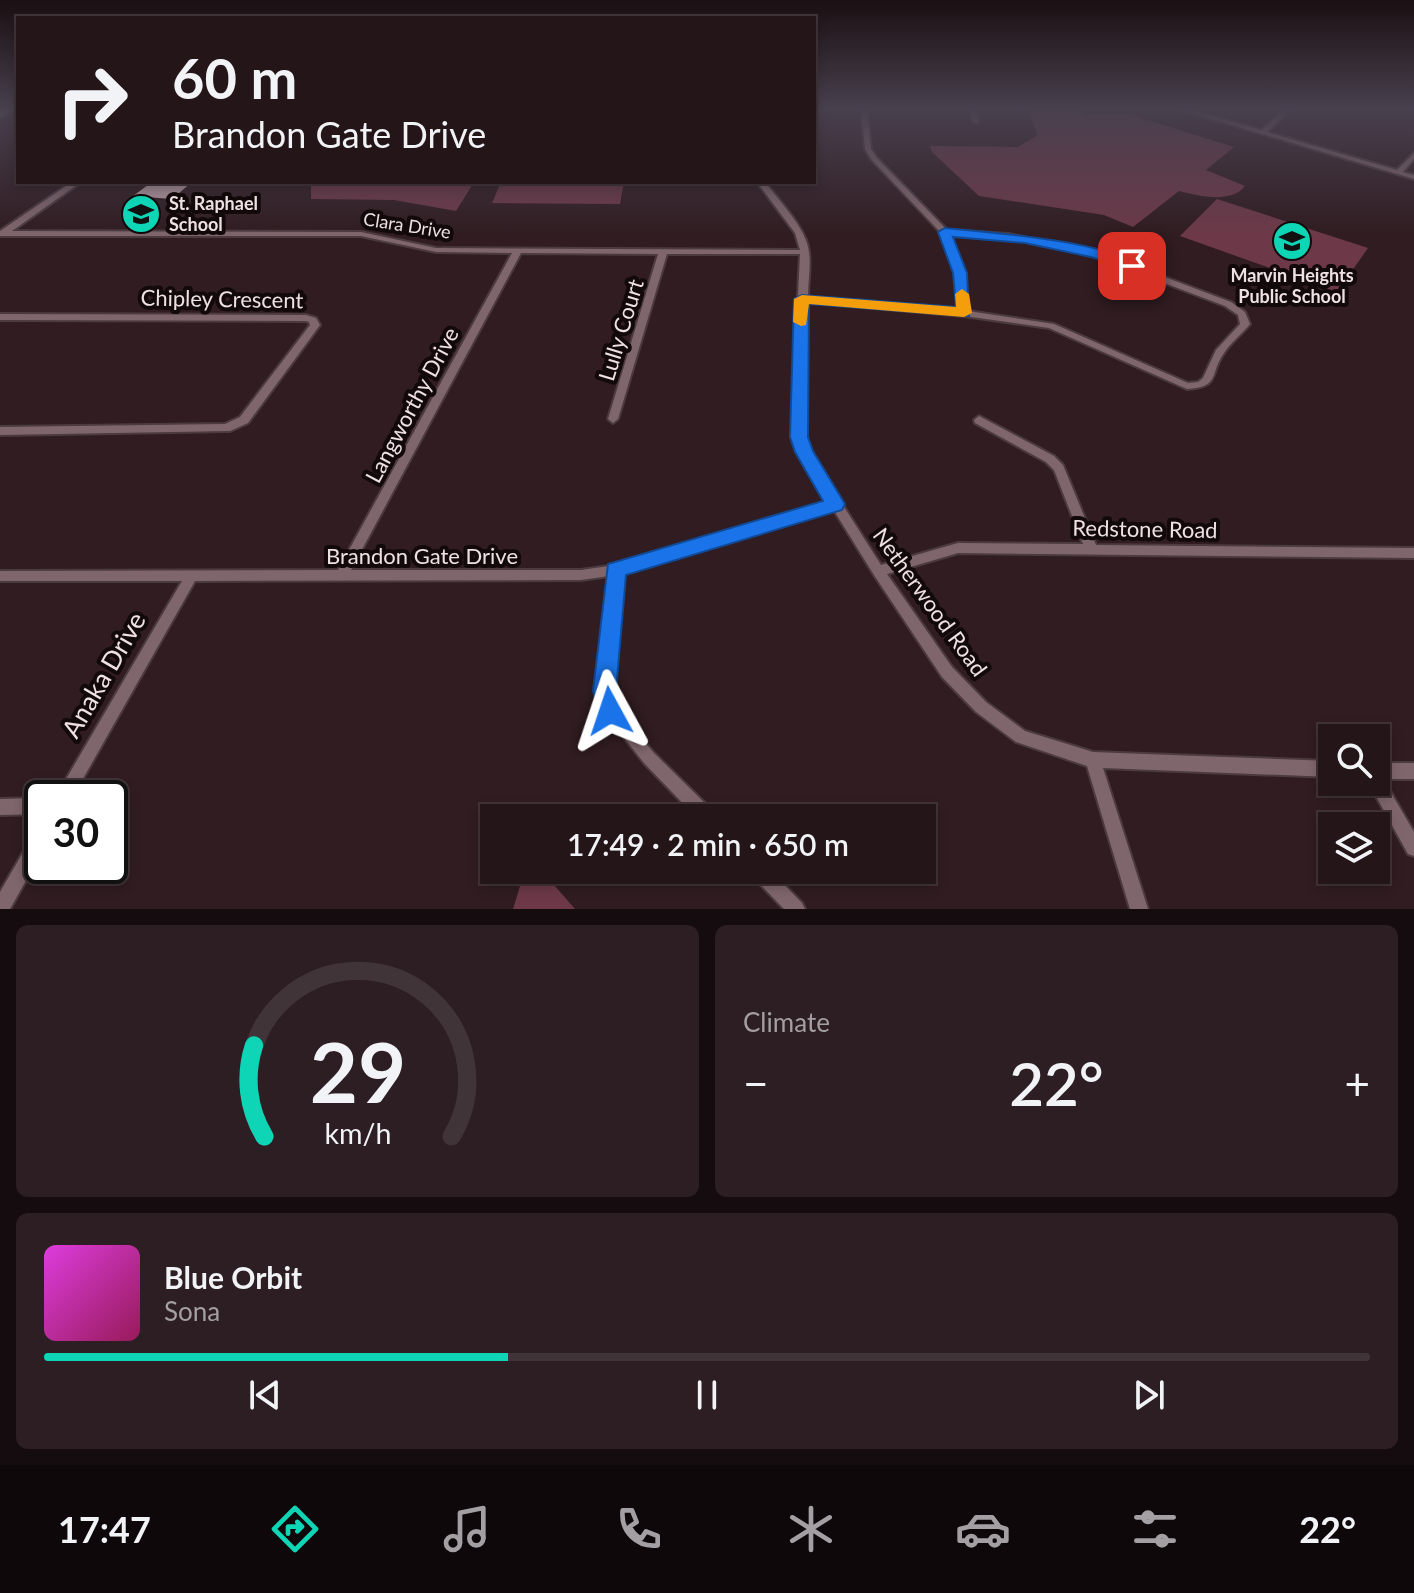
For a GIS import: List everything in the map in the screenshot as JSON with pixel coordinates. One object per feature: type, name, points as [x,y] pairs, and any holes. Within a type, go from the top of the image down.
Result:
[{"type":"street","points":[[869,151],[945,232],[960,273],[964,313]]},
{"type":"street","points":[[1327,151],[1414,177]]},
{"type":"street","points":[[1399,172],[1414,155]]},
{"type":"street","points":[[2,234],[74,184]]},
{"type":"street","points":[[762,184],[799,233],[805,252]]},
{"type":"street","points":[[802,299],[964,313],[1051,326],[1187,386],[1200,385],[1207,380],[1219,352],[1245,324],[1242,314],[1228,304],[1110,258],[1008,236],[945,232]]},
{"type":"street","name":"Clara Drive","points":[[2,234],[361,234],[436,250],[805,252]]},
{"type":"street","name":"Langworthy Drive","points":[[341,576],[517,252]]},
{"type":"street","name":"Lully Court","points":[[613,419],[663,252]]},
{"type":"street","name":"Netherwood Road","points":[[805,252],[799,437],[804,452],[878,571],[947,672],[981,707],[1021,737],[1093,760],[1318,768]]},
{"type":"street","name":"Chipley Crescent","points":[[0,317],[306,318],[313,320],[315,325],[244,420],[226,428],[0,431]]},
{"type":"street","points":[[979,420],[1050,459],[1059,468],[1091,548]]},
{"type":"street","name":"Brandon Gate Drive","points":[[0,576],[581,575],[616,570],[835,504]]},
{"type":"street","name":"Redstone Road","points":[[878,571],[958,548],[1414,553]]},
{"type":"street","points":[[616,570],[605,691],[610,711],[649,758],[694,804]]},
{"type":"street","name":"Anaka Drive","points":[[73,780],[190,578]]},
{"type":"street","points":[[1093,760],[1139,909]]},
{"type":"street","points":[[1390,771],[1414,771]]},
{"type":"street","points":[[1384,796],[1414,848]]},
{"type":"street","points":[[0,807],[24,806]]},
{"type":"street","points":[[0,909],[24,867]]},
{"type":"street","points":[[772,884],[796,909]]},
{"type":"shaded area","points":[[1229,151],[1206,170],[1245,186],[1239,192],[1223,197],[1179,191],[1133,227],[1104,215],[979,196],[932,152]]},
{"type":"shaded area","points":[[311,184],[473,184],[456,211],[394,200],[311,199]]},
{"type":"shaded area","points":[[500,184],[624,184],[620,204],[492,203]]},
{"type":"shaded area","points":[[1217,199],[1368,248],[1337,292],[1180,236]]},
{"type":"shaded area","points":[[521,884],[553,884],[575,909],[513,909]]},
{"type":"building","points":[[149,184],[190,184],[172,199],[133,196]]},
{"type":"slow traffic","points":[[801,322],[802,299],[964,313],[962,294]]},
{"type":"place","name":"St. Raphael School","points":[[141,214]]},
{"type":"place","name":"Marvin Heights Public School","points":[[1292,241]]},
{"type":"route","points":[[610,711],[605,691],[616,570],[835,504],[804,452],[799,437],[797,418],[802,299],[964,313],[960,273],[945,232],[1025,239],[1095,254],[1132,266]]}]
